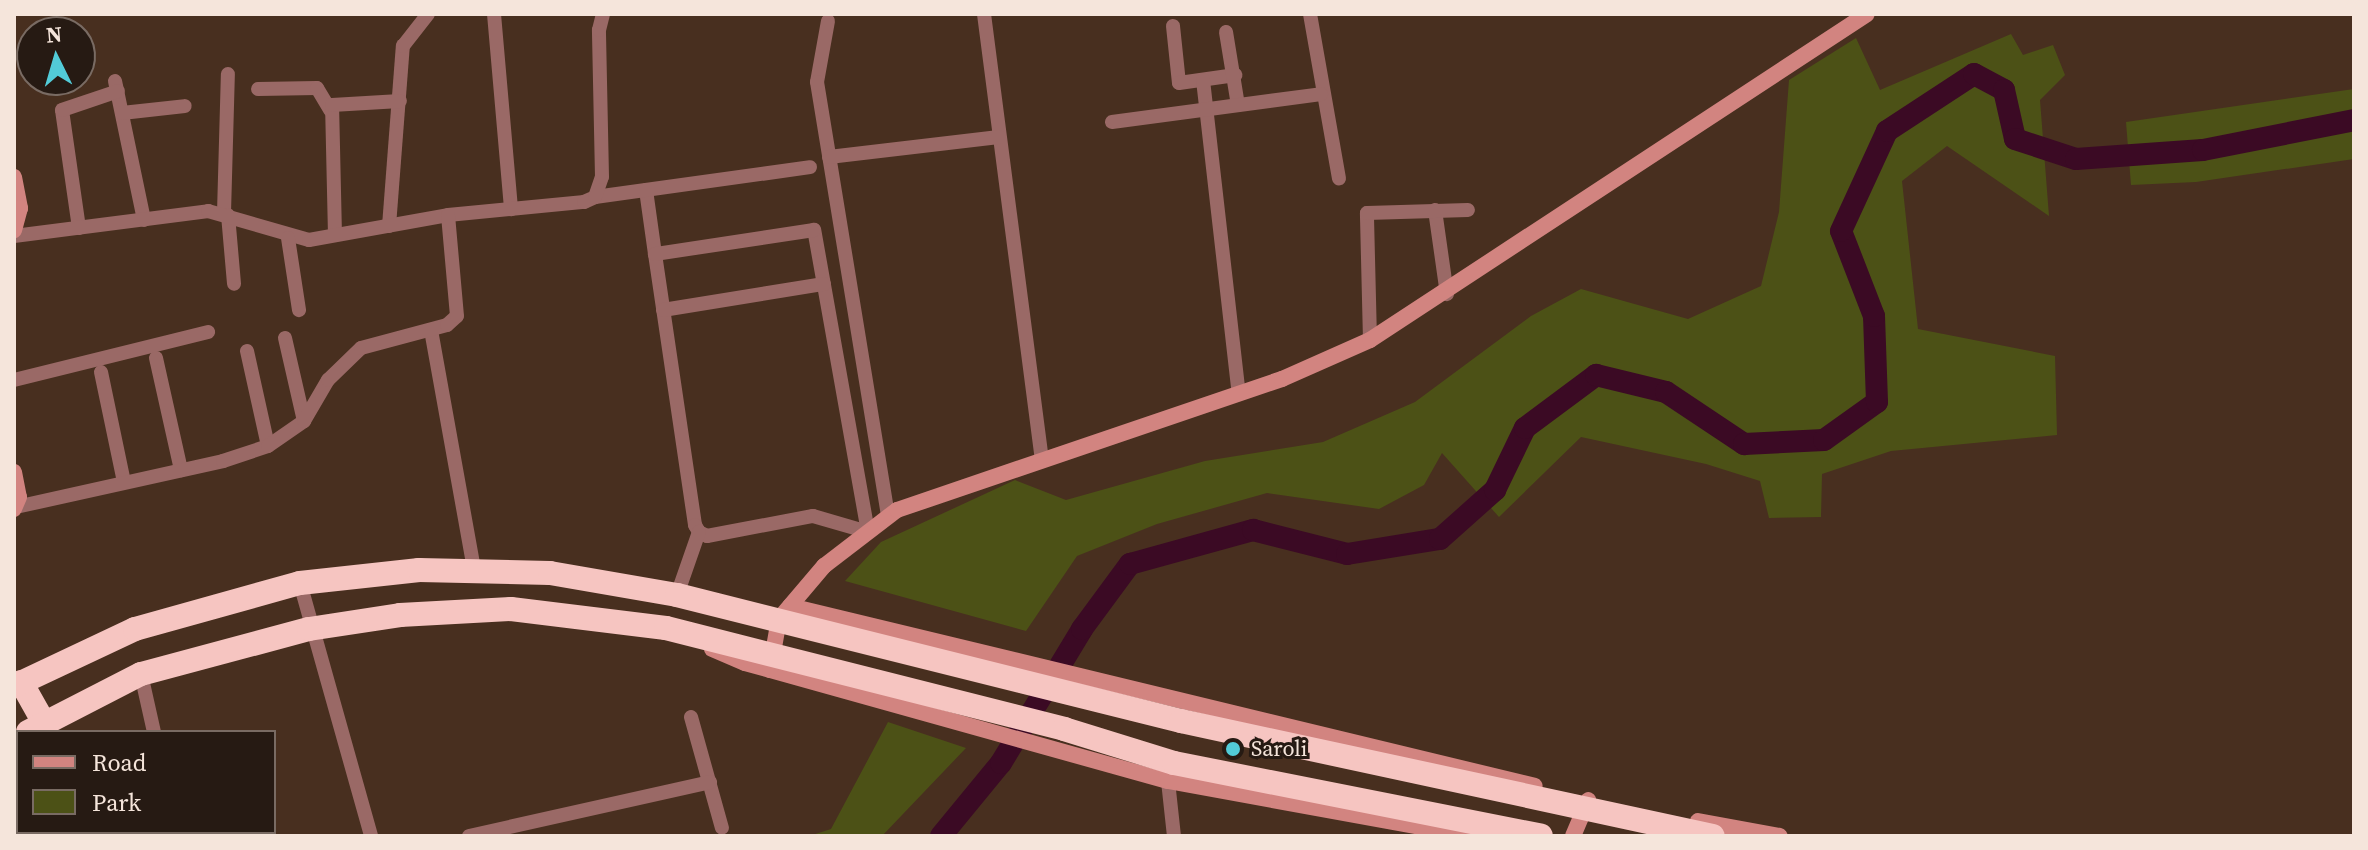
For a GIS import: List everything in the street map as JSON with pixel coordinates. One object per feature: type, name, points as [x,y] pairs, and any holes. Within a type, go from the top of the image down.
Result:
[{"type":"highway","points":[[1541,836],[1271,786],[1060,738],[771,662],[666,628],[475,609],[309,629],[141,674],[36,728],[18,684],[135,629],[300,583],[474,569],[550,573],[784,613],[1085,688],[1713,836]]},
{"type":"street","points":[[389,226],[403,46],[428,14]]},
{"type":"street","points":[[494,14],[511,209]]},
{"type":"street","points":[[984,14],[1042,461]]},
{"type":"street","points":[[1310,14],[1321,94],[1339,178]]},
{"type":"street","points":[[771,662],[784,613],[824,566],[888,517],[1239,394],[1370,340],[1447,294],[1867,14]]},
{"type":"street","points":[[595,197],[602,177],[601,16]]},
{"type":"street","points":[[828,21],[817,82],[888,517]]},
{"type":"street","points":[[1173,26],[1179,83],[1235,75]]},
{"type":"street","points":[[1226,32],[1238,105]]},
{"type":"street","points":[[228,74],[226,214],[234,284]]},
{"type":"street","points":[[1203,80],[1239,394]]},
{"type":"street","points":[[79,228],[62,110],[116,86],[144,220]]},
{"type":"street","points":[[258,89],[317,88],[330,110],[335,235]]},
{"type":"street","points":[[1112,122],[1321,94]]},
{"type":"street","points":[[330,110],[337,101],[400,101]]},
{"type":"street","points":[[122,113],[185,106]]},
{"type":"street","points":[[829,157],[999,137]]},
{"type":"street","points":[[14,236],[144,220],[226,214],[288,238],[335,235],[448,215],[810,167]]},
{"type":"street","points":[[14,177],[20,208],[14,230]]},
{"type":"street","points":[[646,190],[699,532],[677,595]]},
{"type":"street","points":[[1435,210],[1447,294]]},
{"type":"street","points":[[1370,340],[1367,213],[1468,210]]},
{"type":"street","points":[[14,472],[15,508],[181,470],[268,446],[304,421],[328,380],[361,348],[447,325],[459,308],[448,215]]},
{"type":"street","points":[[655,254],[814,230],[868,532]]},
{"type":"street","points":[[288,238],[299,310]]},
{"type":"street","points":[[663,310],[824,284]]},
{"type":"street","points":[[431,330],[474,569]]},
{"type":"street","points":[[14,380],[208,332]]},
{"type":"street","points":[[285,338],[304,421]]},
{"type":"street","points":[[247,351],[268,446]]},
{"type":"street","points":[[156,358],[181,470]]},
{"type":"street","points":[[101,372],[124,482]]},
{"type":"street","points":[[699,532],[707,536],[813,516],[868,532]]},
{"type":"street","points":[[300,583],[309,629],[371,836]]},
{"type":"street","points":[[141,674],[154,730]]},
{"type":"street","points":[[691,717],[722,828]]},
{"type":"street","points":[[1060,738],[1168,781],[1471,836]]},
{"type":"street","points":[[1168,781],[1174,836]]},
{"type":"street","points":[[469,836],[710,782]]},
{"type":"street","points":[[1573,836],[1587,806],[1780,836]]},
{"type":"green space","points":[[2011,34],[2023,55],[2053,45],[2065,75],[2040,100],[2049,216],[1947,146],[1902,181],[1918,329],[2055,356],[2057,435],[1891,451],[1822,474],[1821,517],[1769,518],[1760,481],[1706,464],[1581,437],[1499,517],[1442,453],[1424,485],[1379,509],[1267,493],[1157,524],[1077,556],[1026,631],[845,581],[881,542],[1015,480],[1066,500],[1205,461],[1323,442],[1415,402],[1531,316],[1581,289],[1688,319],[1761,286],[1779,212],[1789,80],[1856,38],[1880,90]]},
{"type":"green space","points":[[2354,89],[2354,159],[2196,182],[2131,185],[2126,122]]},
{"type":"green space","points":[[888,722],[966,748],[882,836],[809,836],[831,829]]},
{"type":"waterway","points":[[941,836],[1001,763],[1082,629],[1130,564],[1253,530],[1347,554],[1440,539],[1495,490],[1525,428],[1596,375],[1666,392],[1744,444],[1824,440],[1877,402],[1874,316],[1841,231],[1887,131],[1974,74],[2004,90],[2015,139],[2076,159],[2203,150],[2354,120]]},
{"type":"place","name":"Saroli","points":[[1233,749]]}]
